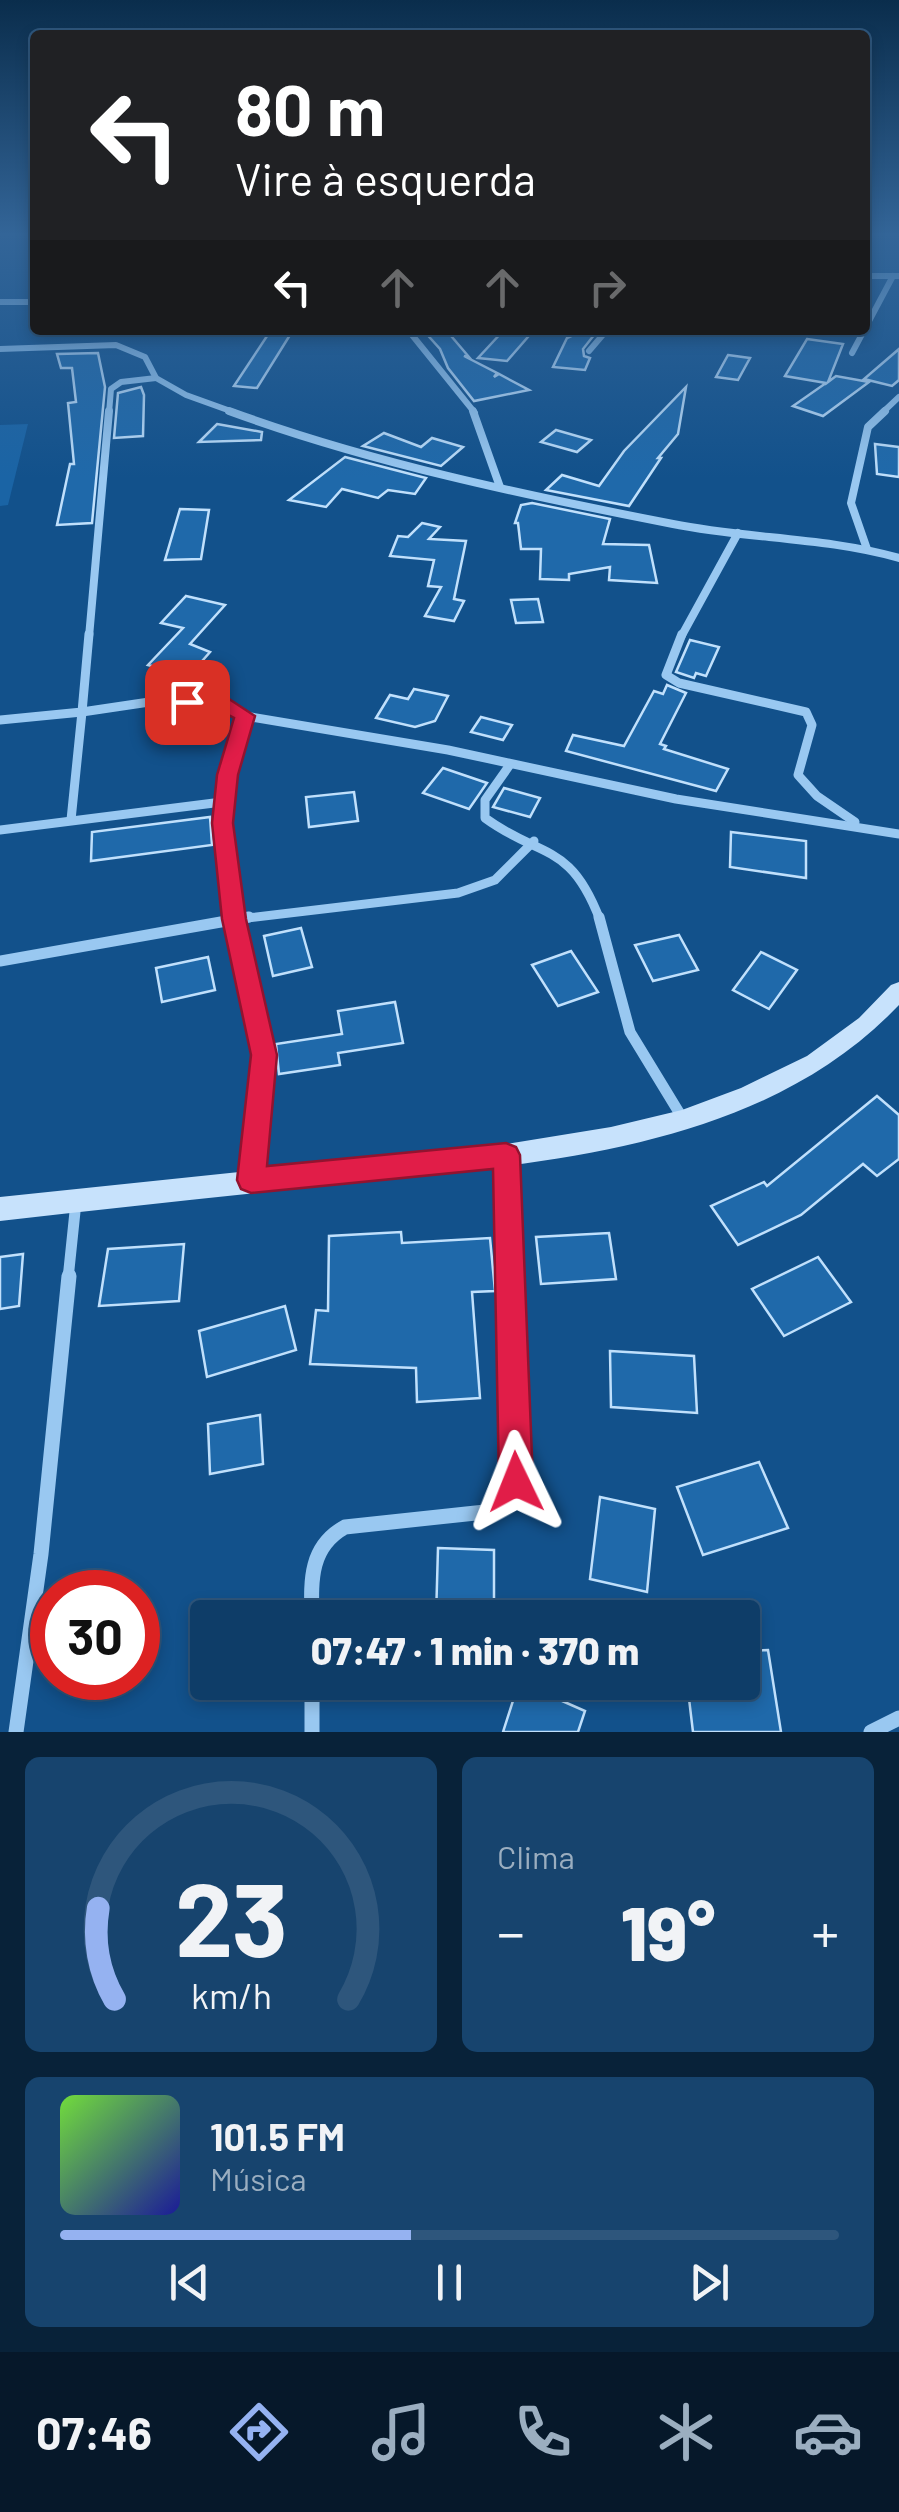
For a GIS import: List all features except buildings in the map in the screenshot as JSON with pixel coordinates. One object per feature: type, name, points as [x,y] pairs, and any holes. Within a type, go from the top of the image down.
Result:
[{"type":"main road","points":[[0,1209],[506,1155],[611,1138],[684,1120],[749,1096],[816,1064],[899,992]]},
{"type":"street","points":[[412,335],[476,414],[500,487]]},
{"type":"street","points":[[589,352],[603,335]]},
{"type":"street","points":[[852,353],[862,335]]},
{"type":"street","points":[[0,349],[116,345],[145,356],[156,378],[186,395],[271,426],[500,487],[620,514],[867,549],[899,558]]},
{"type":"street","points":[[70,820],[111,389],[121,382],[156,378]]},
{"type":"street","points":[[867,549],[852,503],[868,427],[899,397]]},
{"type":"street","points":[[738,532],[677,644],[666,675],[679,683],[806,712],[812,725],[798,775],[817,796],[860,825]]},
{"type":"street","points":[[0,720],[156,701],[218,702],[245,716],[448,750],[509,766],[730,808],[899,834]]},
{"type":"street","points":[[245,716],[222,802],[223,844],[234,919],[264,1055],[251,1180]]},
{"type":"street","points":[[509,766],[485,800],[485,818],[494,826],[534,841],[568,864],[596,906],[605,926],[625,1022],[684,1120]]},
{"type":"street","points":[[0,830],[222,802]]},
{"type":"street","points":[[0,961],[234,919],[458,893],[495,880],[534,841]]},
{"type":"street","points":[[312,1600],[311,1572],[320,1542],[328,1534],[345,1526],[485,1512],[500,1507],[516,1482],[506,1155]]},
{"type":"street","points":[[16,1732],[41,1554],[76,1201]]},
{"type":"street","points":[[312,1700],[312,1732]]},
{"type":"street","points":[[872,1732],[899,1718]]},
{"type":"shaded area","points":[[28,424],[8,505],[0,506],[0,425]]},
{"type":"route","points":[[187,702],[218,702],[245,716],[222,802],[222,823],[234,919],[264,1055],[251,1180],[506,1155],[516,1482]]}]
